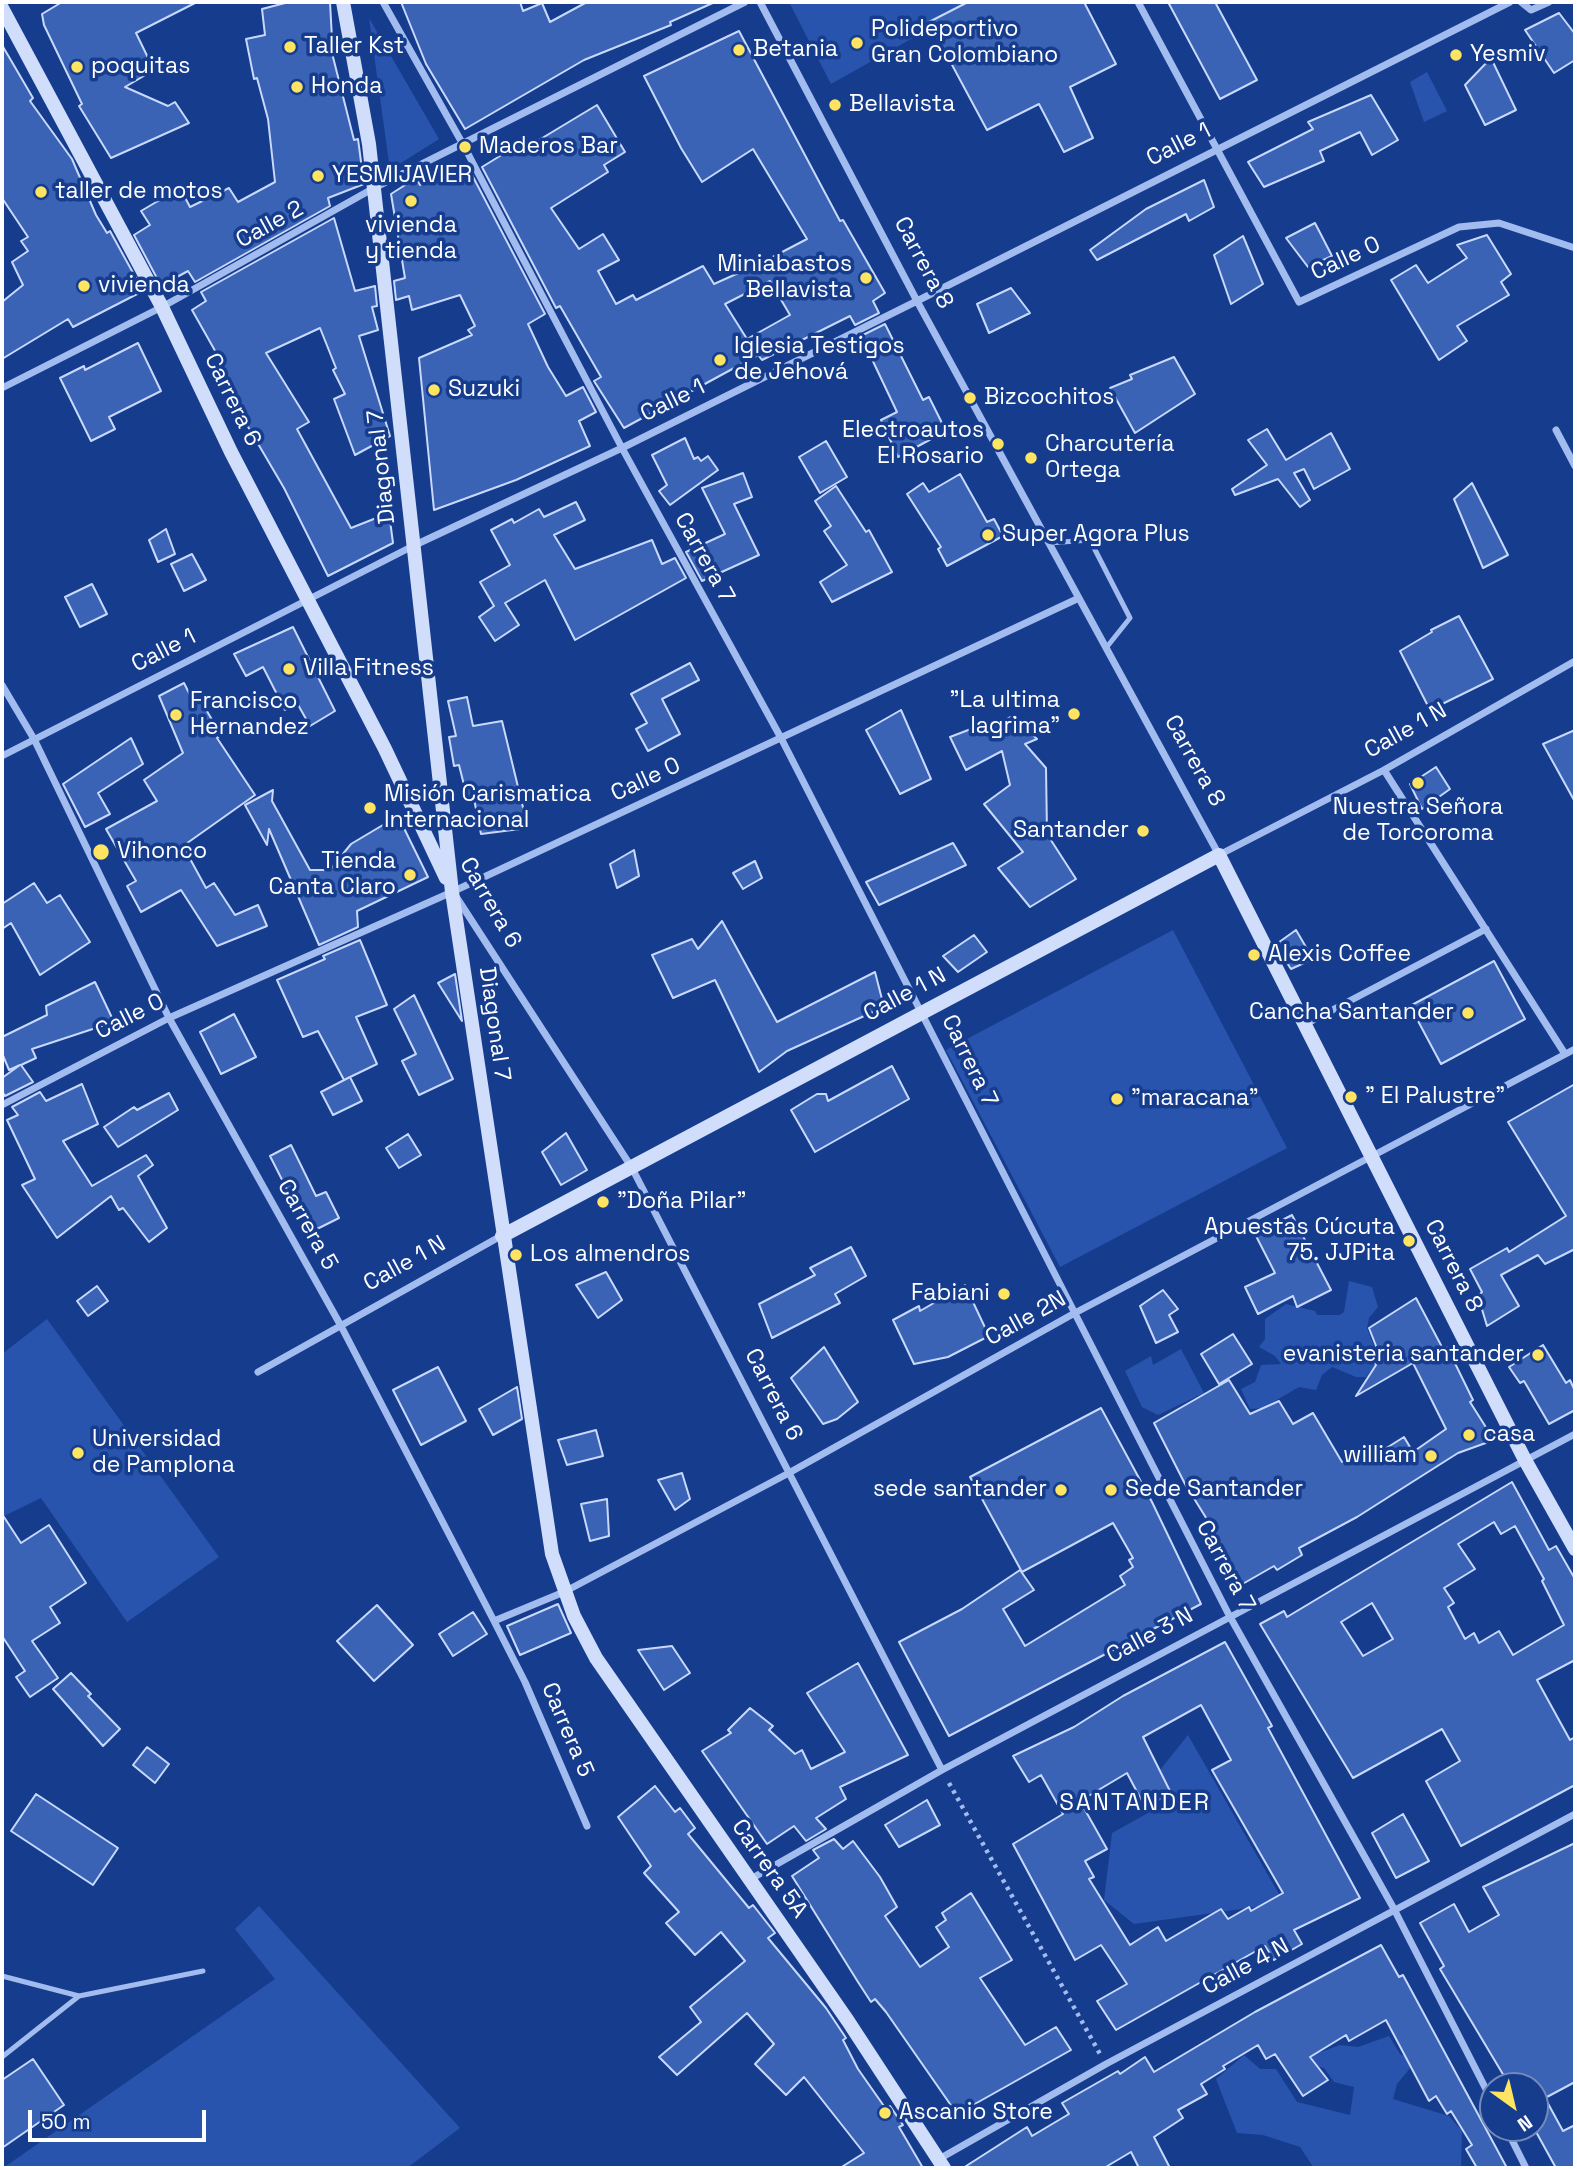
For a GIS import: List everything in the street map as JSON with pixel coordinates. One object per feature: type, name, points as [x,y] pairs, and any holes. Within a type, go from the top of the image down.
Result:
[{"type":"street","points":[[2,8],[14,2]]},
{"type":"street","name":"Diagonal 7","points":[[343,2],[361,89],[374,188],[452,892],[548,1534],[564,1592]]},
{"type":"street","name":"Carrera 7","points":[[383,2],[463,144],[622,448],[781,738],[1229,1615],[1394,1909],[1479,2076]]},
{"type":"street","name":"Calle 2","points":[[2,388],[162,307],[374,188],[746,2]]},
{"type":"street","name":"Carrera 8","points":[[760,2],[917,301],[1219,855],[1525,1460],[1575,1549]]},
{"type":"street","points":[[1138,2],[1217,147]]},
{"type":"street","name":"Calle 1","points":[[2,756],[413,546],[622,448],[1510,2]]},
{"type":"street","points":[[1521,2],[1531,10],[1549,2]]},
{"type":"street","name":"Carrera 6","points":[[2,8],[162,307],[231,452],[396,770],[452,892],[632,1168],[787,1474],[942,1770]]},
{"type":"street","name":"Calle 0","points":[[1217,147],[1299,302],[1459,227],[1499,223],[1575,248]]},
{"type":"street","points":[[1556,430],[1575,466]]},
{"type":"street","name":"Calle 0","points":[[2,1105],[169,1018],[452,892],[1079,598]]},
{"type":"street","name":"Calle 1 N","points":[[258,1372],[502,1236],[922,1011],[1384,770],[1575,661]]},
{"type":"street","name":"Carrera 5","points":[[2,685],[34,739],[169,1018],[341,1326],[494,1621],[525,1682],[587,1826]]},
{"type":"street","points":[[1384,770],[1565,1054]]},
{"type":"street","points":[[1304,1025],[1486,929]]},
{"type":"street","name":"Calle 2N","points":[[494,1621],[564,1592],[787,1474],[1073,1314],[1575,1049]]},
{"type":"street","name":"Calle 3 N","points":[[748,1881],[942,1770],[1229,1615],[1575,1434]]},
{"type":"street","name":"Carrera 5A","points":[[564,1592],[596,1658],[748,1881],[848,2021],[942,2164]]},
{"type":"street","name":"Calle 4 N","points":[[942,2164],[1106,2064],[1575,1814]]},
{"type":"street","points":[[1513,2142],[1526,2168]]},
{"type":"lane","points":[[1049,543],[1090,540],[1130,618],[1106,648]]},
{"type":"lane","points":[[2,1976],[79,1996],[203,1971]]},
{"type":"lane","points":[[2,2057],[79,1996]]},
{"type":"path","points":[[942,1770],[1106,2064]]},
{"type":"shaded area","name":"Polideportivo Gran Colombiano","points":[[789,2],[977,2],[831,84]]},
{"type":"shaded area","points":[[369,18],[439,139],[390,170]]},
{"type":"shaded area","points":[[1427,72],[1447,111],[1424,122],[1410,82]]},
{"type":"shaded area","name":"\"maracana\"","points":[[1173,930],[1287,1148],[1060,1267],[946,1050]]},
{"type":"shaded area","points":[[1349,1281],[1372,1287],[1378,1307],[1369,1318],[1367,1328],[1375,1349],[1368,1351],[1375,1365],[1366,1377],[1356,1377],[1332,1367],[1322,1375],[1316,1390],[1299,1387],[1263,1408],[1250,1409],[1241,1389],[1255,1382],[1261,1365],[1281,1364],[1275,1356],[1259,1347],[1265,1339],[1265,1319],[1286,1304],[1315,1311],[1317,1315],[1340,1315],[1344,1312]]},
{"type":"shaded area","name":"Universidad de Pamplona","points":[[47,1319],[219,1557],[127,1622],[41,1498],[2,1517],[2,1354]]},
{"type":"shaded area","points":[[1181,1349],[1204,1393],[1158,1415],[1142,1407],[1125,1371],[1151,1356],[1153,1365]]},
{"type":"shaded area","points":[[1188,1735],[1284,1903],[1134,1924],[1104,1900],[1112,1833],[1175,1798],[1160,1770]]},
{"type":"shaded area","points":[[259,1906],[460,2128],[407,2168],[3,2168],[275,1979],[235,1929]]},
{"type":"shaded area","points":[[1389,2036],[1400,2054],[1416,2061],[1397,2084],[1393,2099],[1449,2116],[1462,2131],[1461,2168],[1314,2168],[1300,2147],[1263,2135],[1237,2133],[1216,2079],[1244,2055],[1260,2069],[1276,2069],[1297,2102],[1350,2115],[1354,2087],[1334,2082],[1324,2068],[1303,2063],[1306,2045],[1321,2052],[1340,2045],[1358,2047]]},
{"type":"building","points":[[62,2],[197,2],[136,33],[154,70],[125,87],[168,106],[175,102],[189,123],[111,158],[79,106],[82,104],[44,25],[42,14]]},
{"type":"building","points":[[289,2],[330,2],[333,57],[354,140],[358,139],[364,184],[328,198],[330,206],[195,282],[188,271],[166,283],[164,279],[159,282],[134,235],[150,225],[141,211],[180,188],[190,207],[229,188],[238,202],[275,182],[268,119],[257,78],[254,79],[246,39],[265,35],[262,9]]},
{"type":"building","points":[[401,2],[520,2],[523,11],[542,3],[550,22],[587,2],[715,2],[670,22],[671,25],[584,60],[465,129],[426,64]]},
{"type":"building","points":[[968,2],[1084,2],[1116,64],[1070,87],[1093,138],[1064,152],[1039,104],[987,130],[929,22]]},
{"type":"building","points":[[1168,2],[1215,2],[1257,80],[1220,99]]},
{"type":"building","points":[[1559,13],[1575,34],[1575,60],[1554,73],[1525,30]]},
{"type":"building","points":[[739,31],[840,221],[843,220],[885,293],[873,301],[879,313],[855,325],[850,316],[762,360],[758,355],[624,428],[594,381],[601,377],[560,306],[556,308],[482,167],[526,140],[529,146],[597,105],[625,152],[604,165],[608,172],[551,208],[579,249],[603,234],[619,260],[598,271],[616,304],[633,295],[636,300],[703,266],[714,284],[807,239],[753,149],[702,182],[681,148],[644,76]],"holes":[[[770,281],[790,315],[747,339],[725,304]]]},
{"type":"building","points":[[2,45],[33,98],[30,101],[72,159],[96,215],[107,233],[110,231],[143,291],[73,327],[68,319],[2,359],[2,302],[23,285],[12,262],[28,251],[21,241],[28,237],[2,198]]},
{"type":"building","points":[[1491,58],[1516,110],[1485,125],[1465,85]]},
{"type":"building","points":[[1371,95],[1398,140],[1372,155],[1360,132],[1320,151],[1324,161],[1264,187],[1248,162],[1313,129],[1308,122]]},
{"type":"building","points":[[449,168],[457,181],[471,173],[545,314],[528,324],[548,367],[566,396],[583,387],[596,412],[579,421],[590,446],[516,480],[434,510],[419,358],[472,335],[468,330],[475,326],[460,295],[412,310],[409,296],[396,300],[394,281],[405,278],[391,194],[416,178],[420,185]]},
{"type":"building","points":[[1204,180],[1214,207],[1189,221],[1186,214],[1097,260],[1090,250],[1146,209]]},
{"type":"building","points":[[334,218],[355,291],[375,286],[377,306],[372,307],[378,330],[359,336],[390,436],[355,455],[334,399],[345,394],[333,370],[336,368],[320,328],[266,353],[309,422],[297,429],[351,528],[389,513],[393,543],[328,576],[284,488],[237,408],[218,356],[192,310],[206,301],[201,292]]},
{"type":"building","points":[[1315,223],[1332,256],[1308,267],[1286,238]]},
{"type":"building","points":[[1487,235],[1511,274],[1501,282],[1509,295],[1457,326],[1467,341],[1439,360],[1391,280],[1416,265],[1428,283],[1467,258],[1457,245]]},
{"type":"building","points":[[1243,236],[1263,284],[1231,304],[1214,255]]},
{"type":"building","points":[[1011,288],[1030,313],[989,333],[977,304]]},
{"type":"building","points":[[885,324],[923,400],[929,397],[946,431],[898,457],[881,420],[897,412],[861,336]]},
{"type":"building","points":[[138,343],[161,391],[109,417],[115,429],[91,441],[60,378],[84,366],[85,370]]},
{"type":"building","points":[[1174,357],[1195,394],[1135,433],[1110,388],[1132,379],[1130,375]]},
{"type":"building","points":[[1267,429],[1286,460],[1331,433],[1350,469],[1314,489],[1304,469],[1294,473],[1310,500],[1300,507],[1278,479],[1235,495],[1232,489],[1267,465],[1248,440]]},
{"type":"building","points":[[685,438],[694,459],[698,457],[701,461],[708,456],[718,470],[670,505],[659,491],[667,485],[652,455]]},
{"type":"building","points":[[826,441],[847,477],[820,493],[799,457]]},
{"type":"building","points":[[743,473],[752,497],[734,504],[759,555],[702,581],[686,552],[725,534],[702,488]]},
{"type":"building","points":[[960,474],[987,522],[994,519],[1003,536],[947,566],[938,549],[941,547],[907,494],[923,483],[929,492]]},
{"type":"building","points":[[1472,483],[1508,555],[1483,568],[1454,499]]},
{"type":"building","points":[[836,486],[866,532],[869,530],[892,572],[832,602],[820,582],[847,565],[824,531],[831,526],[815,501]]},
{"type":"building","points":[[576,502],[585,520],[554,535],[575,569],[652,540],[662,564],[675,558],[686,578],[575,640],[545,580],[505,603],[519,625],[495,641],[479,617],[494,606],[480,582],[510,565],[491,530],[512,519],[514,523],[539,509],[544,517]]},
{"type":"building","points":[[166,529],[175,554],[158,562],[149,540]]},
{"type":"building","points":[[192,554],[206,580],[184,591],[171,564]]},
{"type":"building","points":[[92,584],[107,614],[80,627],[65,597]]},
{"type":"building","points":[[1459,616],[1493,679],[1430,710],[1400,651],[1432,632],[1431,630]]},
{"type":"building","points":[[293,627],[335,711],[310,726],[297,703],[285,710],[263,667],[246,676],[234,654]]},
{"type":"building","points":[[690,663],[699,680],[662,699],[680,734],[648,751],[636,729],[647,723],[631,694]]},
{"type":"building","points":[[184,683],[192,699],[198,696],[221,735],[217,738],[255,795],[183,846],[206,888],[214,883],[235,915],[258,905],[267,926],[217,946],[181,890],[141,912],[127,886],[136,881],[106,829],[157,801],[144,780],[183,753],[159,696]]},
{"type":"building","points":[[467,697],[473,726],[502,721],[528,828],[481,834],[474,799],[468,801],[459,765],[454,766],[449,737],[456,736],[448,701]]},
{"type":"building","points":[[901,710],[931,779],[900,794],[866,730]]},
{"type":"building","points":[[1013,716],[1037,739],[1025,744],[1046,768],[1047,834],[1076,879],[1030,907],[998,868],[1023,852],[984,804],[1010,785],[1002,751],[966,770],[950,737],[984,724],[986,729]]},
{"type":"building","points":[[1575,730],[1575,802],[1543,744]]},
{"type":"building","points":[[131,738],[143,764],[98,793],[110,814],[85,827],[63,784]]},
{"type":"building","points":[[1436,767],[1450,789],[1422,809],[1410,784]]},
{"type":"building","points":[[273,790],[272,801],[310,870],[330,870],[351,844],[398,816],[428,877],[357,911],[358,927],[319,945],[269,829],[267,845],[245,805]]},
{"type":"building","points":[[953,843],[966,865],[879,905],[866,882]]},
{"type":"building","points":[[634,850],[639,876],[617,888],[610,864]]},
{"type":"building","points":[[755,861],[762,878],[743,889],[733,873]]},
{"type":"building","points":[[34,883],[47,903],[60,895],[90,942],[40,975],[11,923],[2,929],[2,904]]},
{"type":"building","points":[[722,921],[777,1022],[875,972],[884,1007],[787,1051],[759,1072],[715,980],[673,998],[652,955],[692,939],[698,949]]},
{"type":"building","points":[[1296,930],[1313,959],[1291,969],[1275,945]]},
{"type":"building","points":[[974,935],[987,952],[958,972],[943,956]]},
{"type":"building","points":[[360,940],[387,1005],[356,1017],[377,1064],[344,1080],[318,1031],[303,1037],[277,980]]},
{"type":"building","name":"Cancha Santander","points":[[1494,961],[1525,1019],[1441,1064],[1410,1006]]},
{"type":"building","points":[[455,974],[462,1021],[438,983]]},
{"type":"building","points":[[95,982],[114,1022],[32,1049],[36,1058],[21,1065],[33,1082],[5,1096],[2,1091],[2,1078],[20,1065],[9,1070],[2,1053],[2,1037],[47,1015],[46,1006]]},
{"type":"building","points":[[414,995],[453,1079],[419,1095],[402,1061],[416,1054],[394,1009]]},
{"type":"building","points":[[234,1014],[256,1057],[221,1074],[200,1032]]},
{"type":"building","points":[[892,1066],[909,1099],[815,1152],[791,1110],[817,1094],[826,1094],[828,1101]]},
{"type":"building","points":[[350,1077],[362,1101],[333,1115],[321,1092]]},
{"type":"building","points":[[82,1084],[98,1124],[63,1141],[92,1186],[146,1155],[153,1165],[138,1176],[167,1228],[149,1242],[123,1208],[119,1210],[111,1196],[57,1238],[22,1185],[35,1179],[7,1120],[18,1115],[12,1107],[40,1092],[46,1101]]},
{"type":"building","points":[[1575,1084],[1575,1249],[1545,1264],[1538,1255],[1501,1275],[1519,1306],[1487,1326],[1478,1296],[1482,1292],[1470,1269],[1507,1248],[1509,1252],[1566,1216],[1508,1122]]},
{"type":"building","points":[[169,1093],[178,1110],[118,1147],[104,1127],[134,1107],[137,1110]]},
{"type":"building","points":[[566,1133],[587,1170],[561,1185],[542,1152]]},
{"type":"building","points":[[408,1134],[421,1155],[399,1168],[386,1148]]},
{"type":"building","points":[[291,1145],[316,1196],[326,1192],[339,1218],[309,1233],[270,1156]]},
{"type":"building","points":[[1292,1215],[1331,1290],[1297,1307],[1293,1296],[1258,1314],[1245,1287],[1275,1273],[1255,1234]]},
{"type":"building","points":[[851,1247],[866,1276],[835,1294],[840,1303],[772,1338],[759,1304],[815,1275],[810,1268]]},
{"type":"building","points":[[606,1272],[622,1300],[598,1318],[576,1285]]},
{"type":"building","points":[[965,1285],[989,1336],[948,1357],[914,1364],[893,1320],[919,1306],[920,1311]]},
{"type":"building","points":[[97,1286],[108,1301],[88,1316],[77,1301]]},
{"type":"building","points":[[1163,1290],[1178,1309],[1169,1315],[1178,1332],[1156,1343],[1140,1306]]},
{"type":"building","points":[[1416,1298],[1443,1349],[1447,1347],[1473,1400],[1470,1402],[1494,1440],[1458,1453],[1357,1517],[1299,1548],[1302,1555],[1277,1570],[1274,1566],[1239,1586],[1213,1540],[1218,1537],[1185,1484],[1154,1423],[1229,1380],[1250,1414],[1279,1401],[1293,1424],[1313,1413],[1342,1462],[1366,1448],[1372,1457],[1404,1437],[1413,1452],[1446,1429],[1413,1363],[1356,1396],[1376,1365],[1370,1352],[1378,1351],[1369,1328]]},
{"type":"building","points":[[1233,1334],[1252,1364],[1219,1384],[1201,1354]]},
{"type":"building","points":[[1543,1345],[1566,1383],[1570,1380],[1575,1391],[1575,1410],[1549,1424],[1524,1381],[1520,1383],[1509,1367]]},
{"type":"building","points":[[824,1347],[858,1402],[837,1419],[823,1424],[791,1378]]},
{"type":"building","points":[[438,1367],[466,1421],[421,1445],[393,1390]]},
{"type":"building","points":[[517,1387],[522,1419],[493,1435],[479,1409]]},
{"type":"building","points":[[1101,1408],[1152,1502],[1201,1604],[949,1736],[899,1642],[962,1609],[1020,1570],[1034,1590],[1003,1609],[1025,1646],[1125,1585],[1120,1576],[1133,1567],[1129,1560],[1133,1558],[1113,1523],[1022,1572],[970,1477]]},
{"type":"building","points":[[596,1430],[603,1456],[567,1465],[558,1440]]},
{"type":"building","points":[[682,1473],[690,1499],[675,1510],[658,1480]]},
{"type":"building","points":[[1512,1482],[1549,1550],[1556,1546],[1575,1579],[1575,1660],[1537,1680],[1570,1740],[1575,1737],[1575,1785],[1461,1846],[1426,1781],[1460,1761],[1442,1729],[1353,1778],[1260,1624],[1284,1611],[1287,1617]],"holes":[[[1494,1522],[1501,1534],[1515,1526],[1544,1579],[1542,1581],[1564,1625],[1513,1655],[1499,1631],[1479,1643],[1474,1633],[1465,1639],[1448,1607],[1454,1603],[1444,1588],[1475,1569],[1458,1544]],[[1372,1603],[1393,1639],[1363,1656],[1341,1622]]]},
{"type":"building","points":[[607,1499],[609,1536],[590,1541],[581,1504]]},
{"type":"building","points":[[2,1514],[21,1543],[49,1525],[86,1583],[50,1607],[60,1623],[32,1641],[58,1678],[30,1697],[16,1677],[25,1671],[2,1636]]},
{"type":"building","points":[[558,1604],[571,1633],[520,1655],[507,1626]]},
{"type":"building","points":[[377,1605],[413,1645],[374,1681],[337,1641]]},
{"type":"building","points":[[473,1612],[487,1634],[453,1656],[439,1634]]},
{"type":"building","points":[[1225,1642],[1272,1726],[1268,1728],[1360,1898],[1294,1930],[1302,1944],[1274,1960],[1265,1946],[1116,2030],[1097,2001],[1127,1984],[1101,1945],[1075,1960],[1013,1844],[1063,1814],[1041,1775],[1029,1782],[1013,1756],[1074,1727],[1123,1696]],"holes":[[[1201,1705],[1231,1760],[1212,1770],[1283,1893],[1251,1911],[1249,1907],[1228,1919],[1221,1909],[1166,1941],[1158,1927],[1130,1945],[1089,1879],[1094,1877],[1085,1861],[1107,1849],[1080,1801],[1127,1773],[1145,1807],[1171,1793],[1143,1737]]]},
{"type":"building","points":[[672,1646],[690,1673],[664,1690],[638,1650]]},
{"type":"building","points":[[858,1663],[908,1755],[840,1787],[846,1799],[816,1818],[826,1829],[806,1841],[794,1826],[767,1844],[702,1751],[731,1733],[728,1730],[750,1708],[773,1726],[769,1730],[795,1754],[802,1750],[811,1769],[845,1752],[807,1693]]},
{"type":"building","points":[[71,1673],[91,1694],[88,1696],[120,1729],[103,1746],[53,1689]]},
{"type":"building","points":[[147,1747],[169,1764],[155,1783],[133,1765]]},
{"type":"building","points":[[655,1786],[675,1812],[680,1808],[695,1828],[688,1834],[749,1908],[753,1905],[775,1933],[768,1938],[826,2008],[846,2038],[843,2040],[858,2069],[886,2109],[890,2106],[903,2125],[899,2127],[923,2168],[840,2168],[864,2153],[804,2077],[786,2095],[755,2064],[774,2044],[747,2013],[677,2075],[659,2057],[701,2022],[690,2007],[745,1961],[721,1932],[695,1955],[666,1923],[679,1912],[644,1873],[651,1866],[618,1817]]},
{"type":"building","points":[[36,1794],[118,1848],[93,1885],[11,1831]]},
{"type":"building","points":[[927,1800],[940,1825],[899,1847],[885,1825]]},
{"type":"building","points":[[1403,1814],[1429,1861],[1396,1878],[1372,1833]]},
{"type":"building","points":[[834,1839],[843,1849],[853,1841],[880,1877],[897,1907],[885,1916],[920,1967],[949,1947],[936,1927],[946,1920],[942,1913],[971,1893],[1012,1960],[980,1978],[1025,2045],[1056,2027],[1071,2050],[957,2114],[886,2012],[875,1999],[871,2002],[792,1876],[819,1858],[813,1850]]},
{"type":"building","points":[[1575,1843],[1575,2082],[1549,2096],[1549,2072],[1502,2072],[1440,1969],[1444,1966],[1420,1923],[1454,1904],[1469,1932],[1499,1915],[1483,1887]]},
{"type":"building","points":[[1381,1945],[1399,1977],[1403,1975],[1479,2116],[1479,2142],[1493,2142],[1507,2168],[1477,2168],[1466,2149],[1472,2145],[1451,2111],[1447,2114],[1436,2096],[1429,2101],[1386,2020],[1349,2041],[1346,2035],[1310,2057],[1328,2080],[1303,2096],[1275,2054],[1266,2059],[1258,2045],[1223,2066],[1225,2069],[1201,2084],[1207,2094],[1178,2110],[1183,2118],[1154,2137],[1170,2168],[1139,2168],[1131,2152],[1104,2168],[963,2168],[1027,2127],[1032,2136],[1069,2114],[1062,2103],[1118,2071],[1120,2074],[1145,2057],[1154,2072],[1255,2012]]},
{"type":"building","points":[[33,2059],[64,2105],[2,2148],[2,2080]]},
{"type":"building","points":[[1549,2105],[1563,2131],[1575,2125],[1575,2168],[1556,2168],[1542,2142],[1549,2142]]},
{"type":"place","name":"Polideportivo Gran Colombiano","points":[[857,43]]},
{"type":"place","name":"Taller Kst","points":[[290,47]]},
{"type":"place","name":"Betania","points":[[739,50]]},
{"type":"place","name":"Yesmiv","points":[[1456,55]]},
{"type":"place","name":"poquitas","points":[[77,67]]},
{"type":"place","name":"Honda","points":[[297,87]]},
{"type":"place","name":"Bellavista","points":[[835,105]]},
{"type":"place","name":"Maderos Bar","points":[[465,147]]},
{"type":"place","name":"YESMIJAVIER","points":[[318,176]]},
{"type":"place","name":"taller de motos","points":[[41,192]]},
{"type":"place","name":"vivienda y tienda","points":[[411,201]]},
{"type":"place","name":"Miniabastos Bellavista","points":[[866,278]]},
{"type":"place","name":"vivienda","points":[[84,286]]},
{"type":"place","name":"Iglesia Testigos de Jehová","points":[[720,360]]},
{"type":"place","name":"Suzuki","points":[[434,390]]},
{"type":"place","name":"Bizcochitos","points":[[970,398]]},
{"type":"place","name":"Electroautos El Rosario","points":[[998,444]]},
{"type":"place","name":"Charcutería Ortega","points":[[1031,458]]},
{"type":"place","name":"Super Agora Plus","points":[[988,535]]},
{"type":"place","name":"Villa Fitness","points":[[289,669]]},
{"type":"place","name":"\"La ultima lagrima\"","points":[[1074,714]]},
{"type":"place","name":"Francisco Hernandez","points":[[176,715]]},
{"type":"place","name":"Nuestra Señora de Torcoroma","points":[[1418,783]]},
{"type":"place","name":"Misión Carismatica Internacional","points":[[370,808]]},
{"type":"place","name":"Santander","points":[[1143,831]]},
{"type":"place","name":"Vihonco","points":[[101,852]]},
{"type":"place","name":"Tienda Canta Claro","points":[[410,875]]},
{"type":"place","name":"Alexis Coffee","points":[[1254,955]]},
{"type":"place","name":"Cancha Santander","points":[[1468,1013]]},
{"type":"place","name":"\" El Palustre\"","points":[[1351,1097]]},
{"type":"place","name":"\"maracana\"","points":[[1117,1099]]},
{"type":"place","name":"\"Doña Pilar\"","points":[[603,1202]]},
{"type":"place","name":"Apuestas Cúcuta 75. JJPita","points":[[1409,1241]]},
{"type":"place","name":"Los almendros","points":[[516,1255]]},
{"type":"place","name":"Fabiani","points":[[1004,1294]]},
{"type":"place","name":"evanisteria santander","points":[[1538,1355]]},
{"type":"place","name":"casa","points":[[1469,1435]]},
{"type":"place","name":"Universidad de Pamplona","points":[[78,1453]]},
{"type":"place","name":"william","points":[[1431,1456]]},
{"type":"place","name":"sede santander","points":[[1061,1490]]},
{"type":"place","name":"Sede Santander","points":[[1111,1490]]},
{"type":"place","name":"Ascanio Store","points":[[885,2113]]},
{"type":"district","name":"SANTANDER","points":[[1135,1803]]}]
